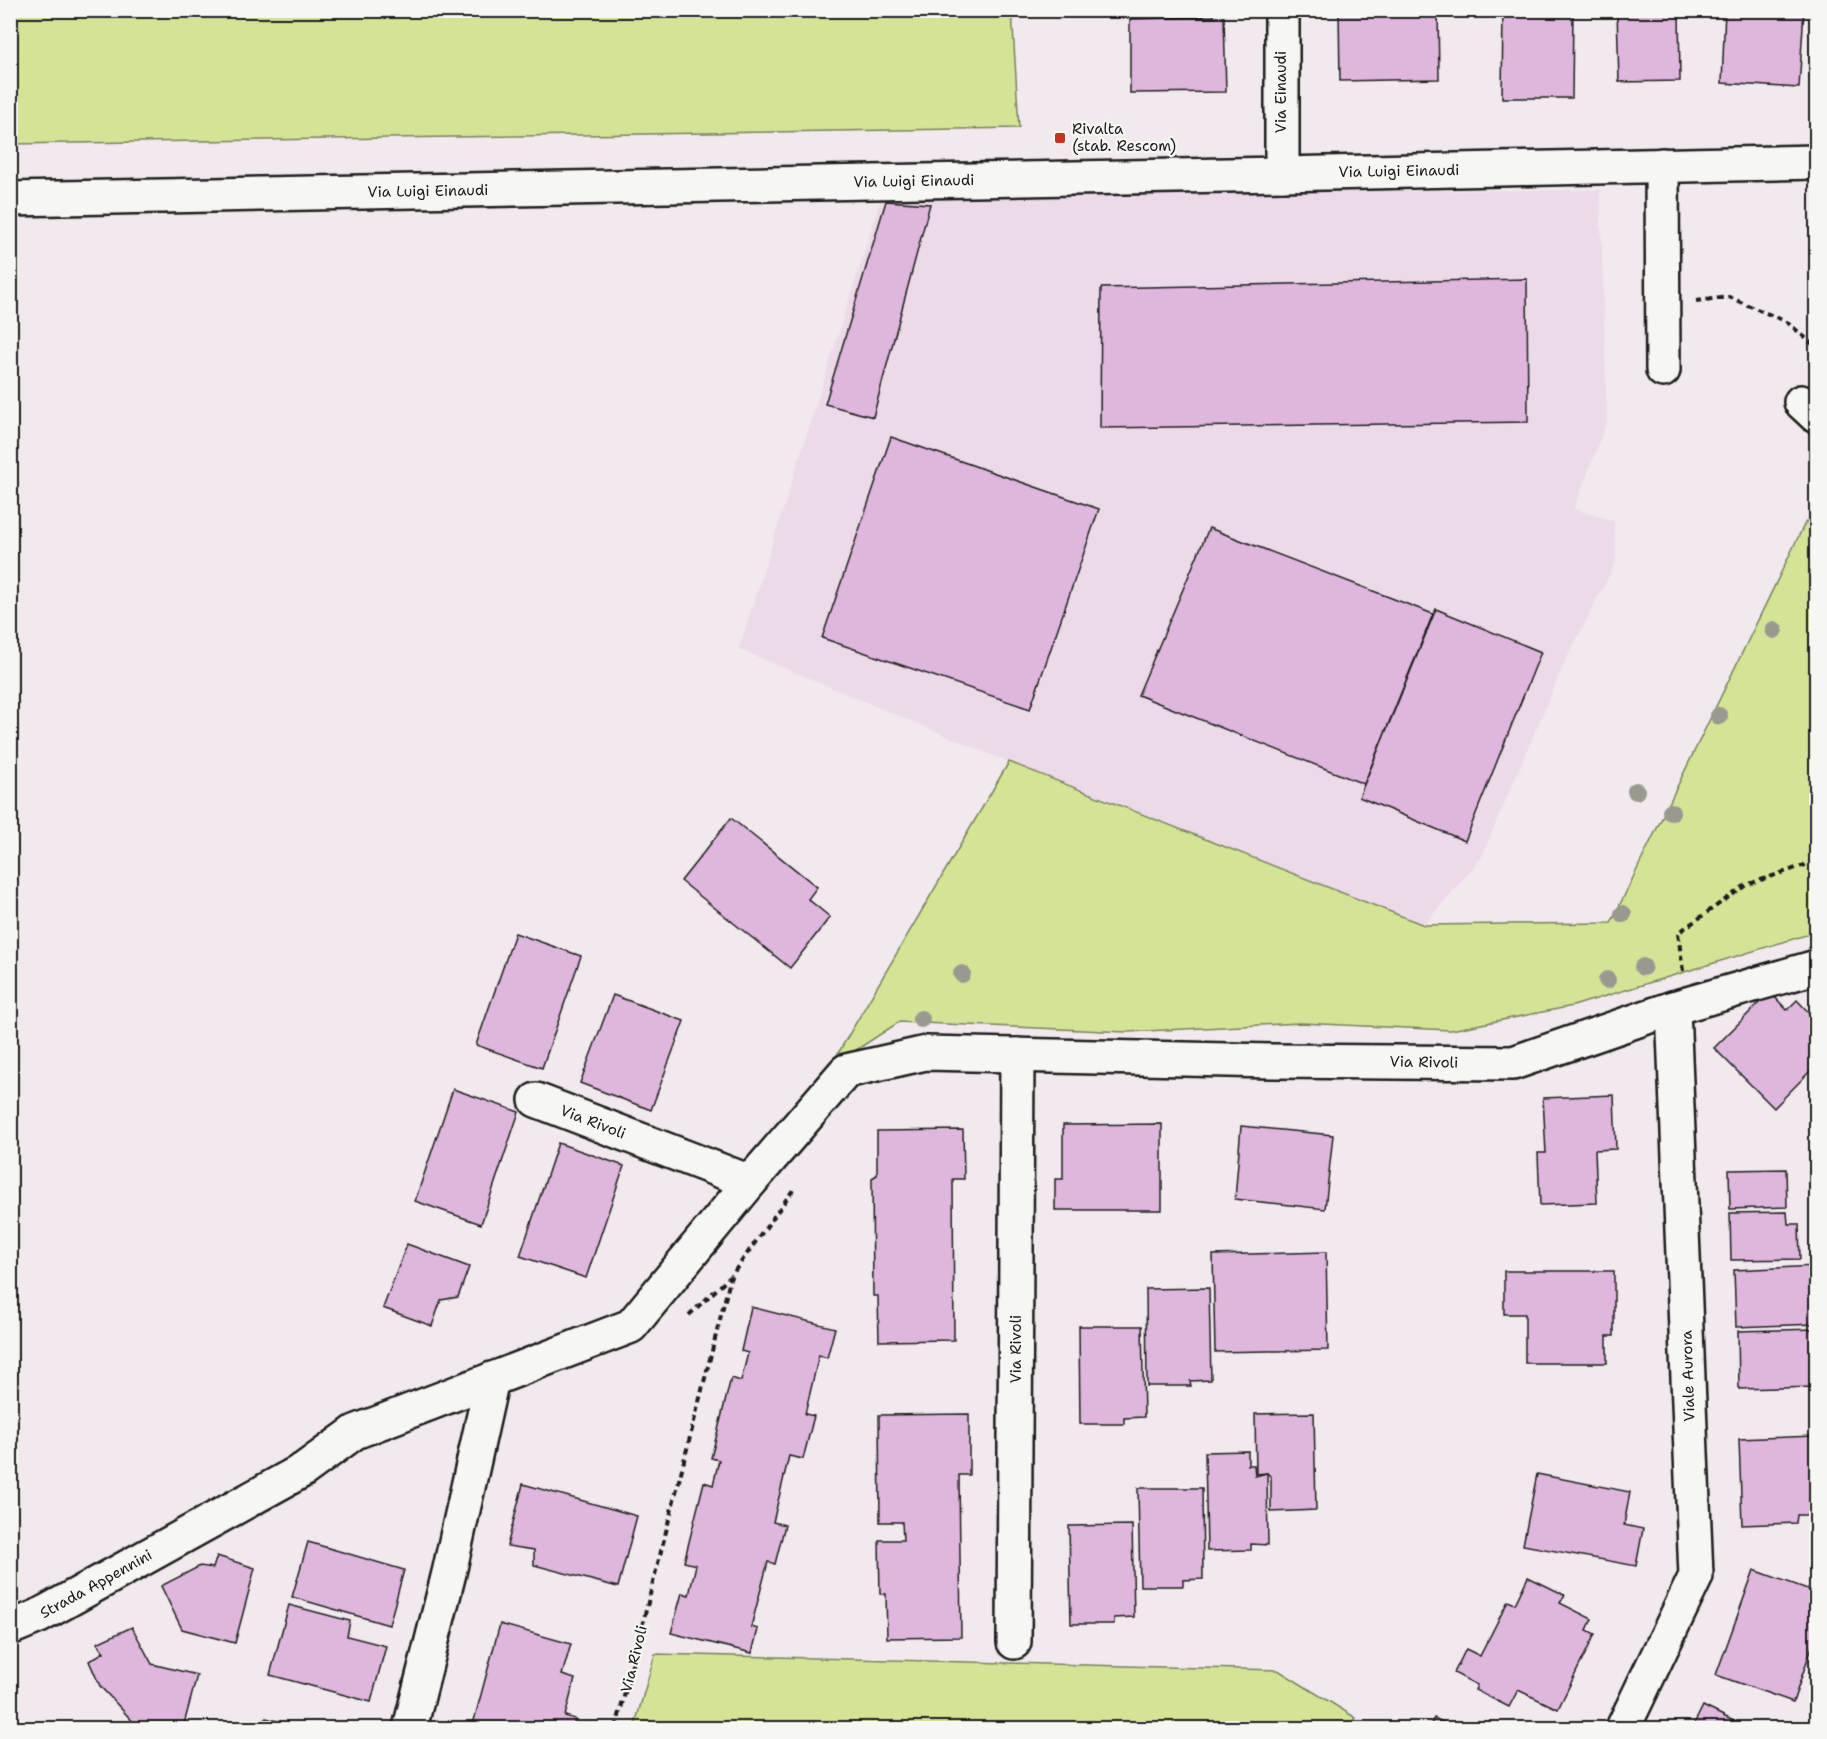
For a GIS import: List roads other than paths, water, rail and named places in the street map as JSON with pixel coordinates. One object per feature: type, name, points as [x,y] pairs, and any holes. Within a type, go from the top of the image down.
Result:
[{"type":"street","name":"Via Einaudi","points":[[1282,10],[1282,174]]},
{"type":"street","name":"Via Luigi Einaudi","points":[[10,199],[1816,162]]},
{"type":"street","points":[[1662,165],[1663,370]]},
{"type":"street","name":"Via Rivoli","points":[[181,1537],[303,1470],[355,1432],[632,1326],[750,1182],[846,1071],[926,1053],[1513,1064],[1680,1006],[1816,967]]},
{"type":"street","name":"Viale Aurora","points":[[1623,1728],[1696,1576],[1680,1006]]},
{"type":"street","name":"Via Rivoli","points":[[1014,1642],[1017,1055]]},
{"type":"street","name":"Via Rivoli","points":[[536,1100],[750,1182]]},
{"type":"street","points":[[410,1728],[449,1573],[492,1379]]},
{"type":"street","name":"Strada Appennini","points":[[10,1628],[39,1616],[181,1537]]},
{"type":"place","name":"Rivalta (stab. Rescom)","points":[[1060,138]]}]
